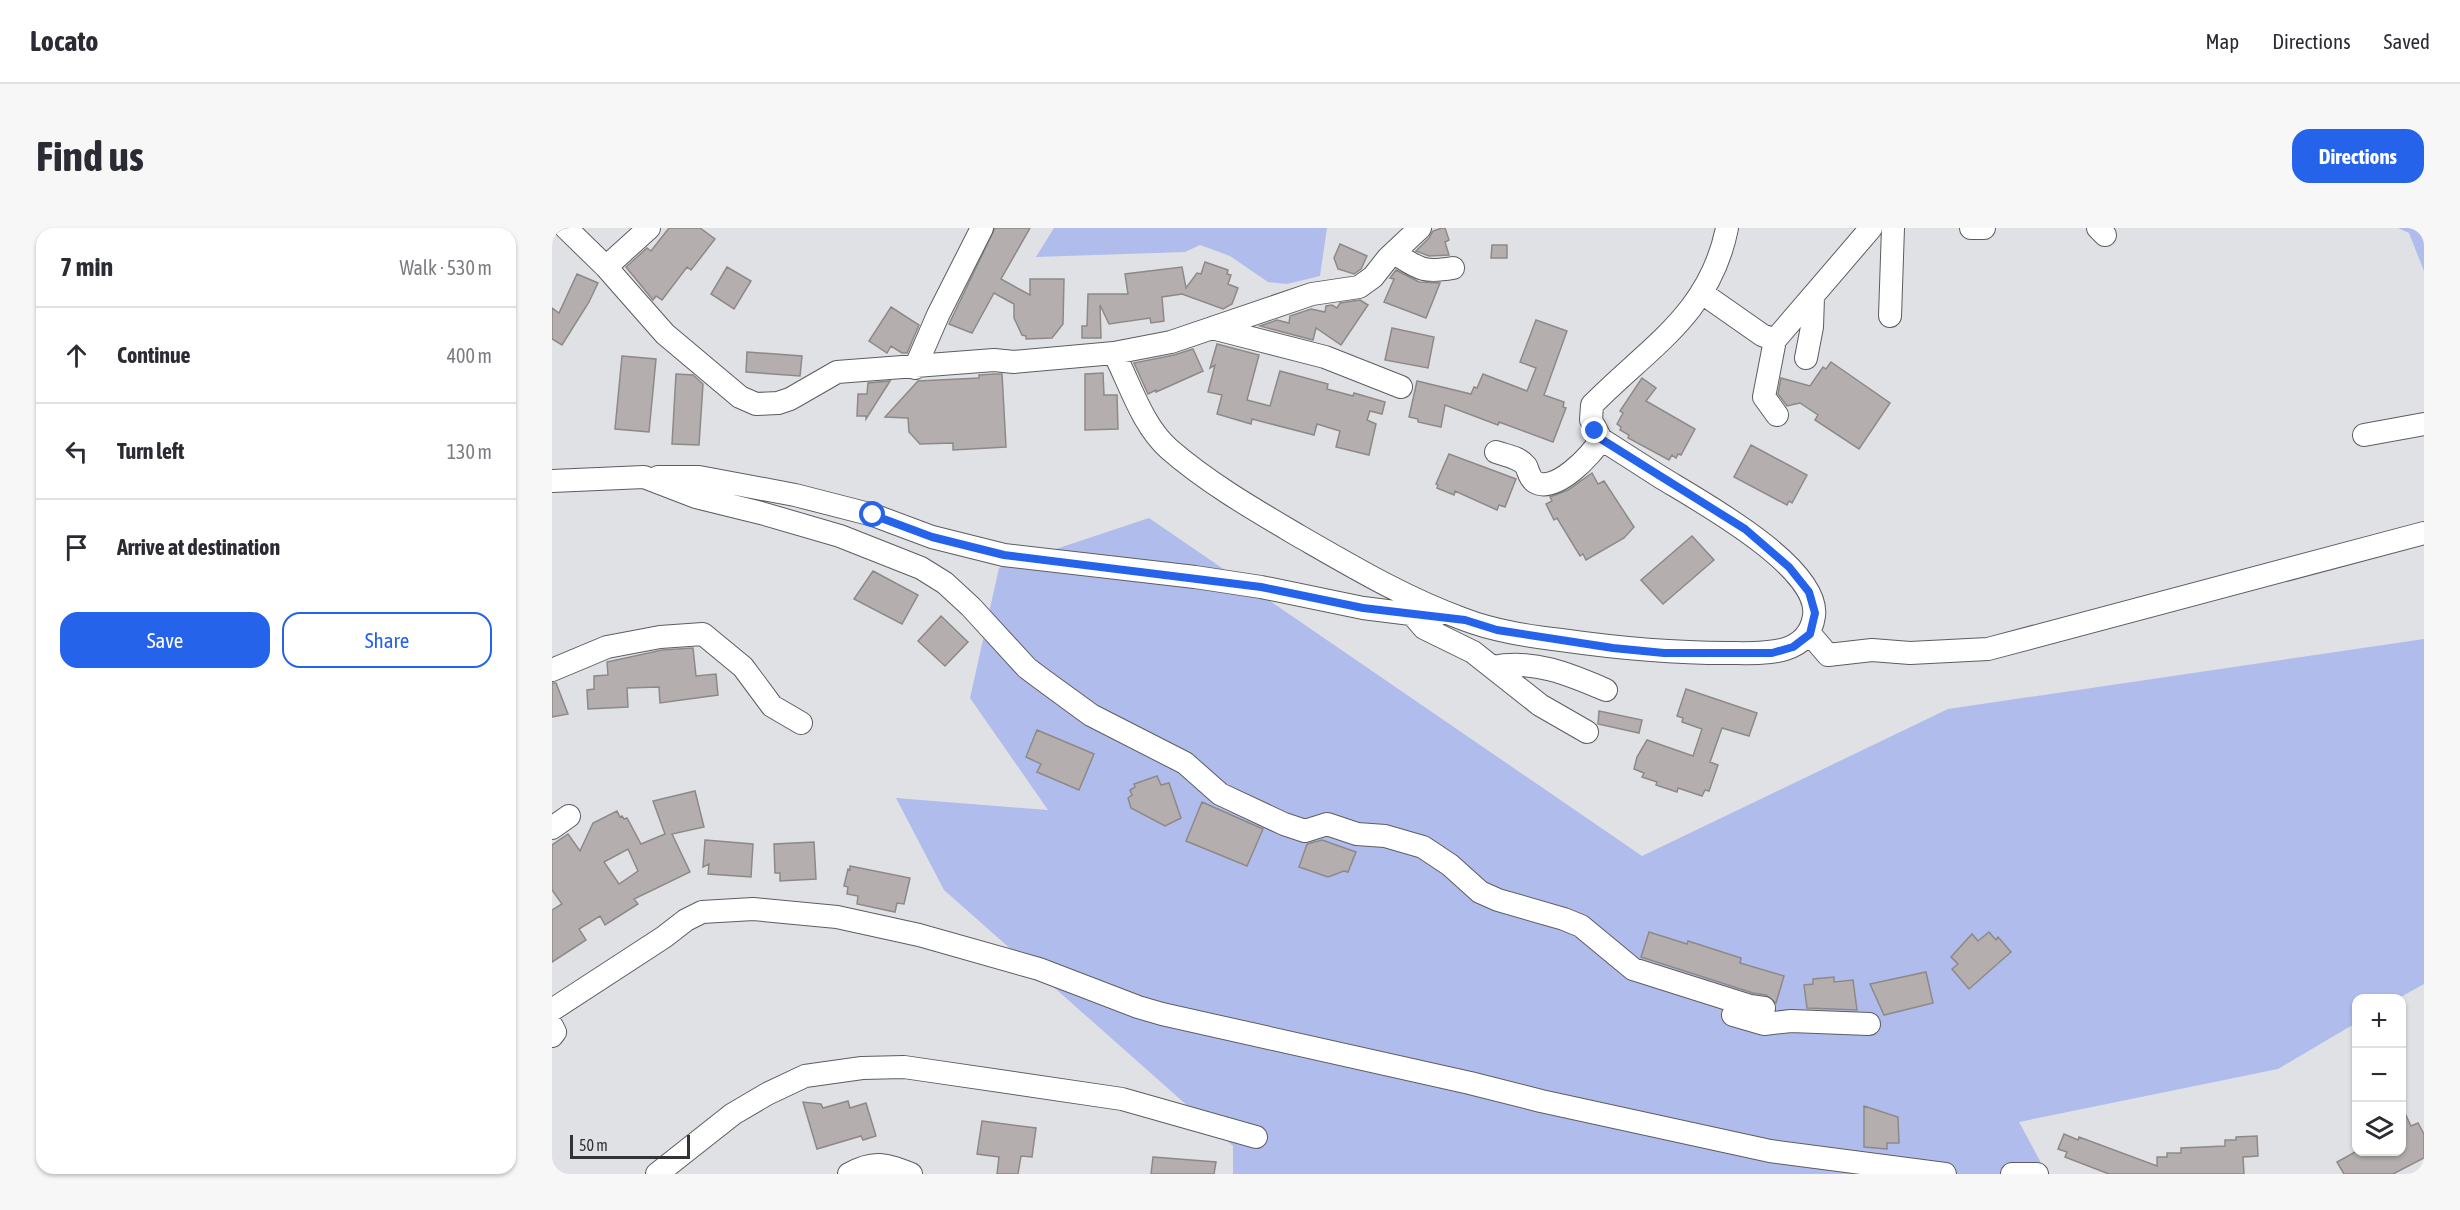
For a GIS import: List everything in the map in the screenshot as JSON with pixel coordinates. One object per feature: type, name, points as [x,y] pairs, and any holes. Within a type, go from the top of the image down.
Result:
[{"type":"street","points":[[566,228],[606,267],[665,334],[740,397],[756,404],[777,403],[790,399],[837,372],[915,368],[994,360],[1014,362],[1114,353],[1171,342],[1312,294],[1359,287],[1373,277],[1420,228]]},
{"type":"street","points":[[606,267],[649,228]]},
{"type":"street","points":[[915,368],[938,315],[982,228]]},
{"type":"street","points":[[1114,353],[1149,424],[1167,447],[1200,473],[1242,501],[1371,579],[1418,602],[1465,620],[1508,632],[1613,648],[1664,653],[1772,653],[1793,647],[1810,634],[1815,613],[1809,592],[1789,567],[1745,529],[1601,439],[1591,420],[1592,405],[1689,313],[1716,268],[1727,228]]},
{"type":"street","points":[[1777,415],[1764,398],[1775,340],[1871,228]]},
{"type":"street","points":[[1890,316],[1893,228]]},
{"type":"street","points":[[1971,228],[1984,228]]},
{"type":"street","points":[[1394,253],[1429,272],[1453,268]]},
{"type":"street","points":[[1702,294],[1762,335],[1775,340]]},
{"type":"street","points":[[1806,358],[1812,327],[1813,297]]},
{"type":"street","points":[[1212,328],[1325,357],[1401,387]]},
{"type":"street","points":[[2364,435],[2424,424]]},
{"type":"street","points":[[1497,452],[1520,460],[1535,482],[1552,485],[1593,453],[1601,439]]},
{"type":"street","points":[[644,477],[696,498],[761,513],[840,536],[921,568],[945,583],[971,607],[1027,668],[1091,715],[1185,763],[1220,795],[1305,831],[1327,824],[1358,834],[1385,836],[1423,847],[1436,854],[1480,891],[1498,900],[1581,926],[1633,969],[1750,1006],[1764,1008]]},
{"type":"street","points":[[552,481],[699,477],[795,495],[873,515],[932,537],[1004,555],[1195,577],[1261,587],[1363,608],[1465,620]]},
{"type":"street","points":[[1810,634],[1828,655],[1872,650],[1910,653],[1988,649],[2424,534]]},
{"type":"street","points":[[1412,614],[1424,628],[1473,652],[1540,705],[1587,732]]},
{"type":"street","points":[[552,670],[607,647],[660,637],[703,634],[743,667],[772,706],[801,723]]},
{"type":"street","points":[[1493,667],[1509,664],[1538,666],[1572,675],[1606,690]]},
{"type":"street","points":[[552,1010],[702,912],[753,909],[837,917],[919,934],[1039,969],[1137,1007],[1162,1014],[1770,1151],[1945,1174]]},
{"type":"street","points":[[1653,977],[1696,1000],[1764,1024],[1791,1021],[1869,1024]]},
{"type":"street","points":[[552,1026],[555,1032],[552,1036]]},
{"type":"street","points":[[657,1174],[733,1114],[767,1094],[805,1076],[862,1068],[904,1067],[1122,1099],[1256,1137]]},
{"type":"street","points":[[849,1174],[863,1166],[884,1164],[911,1174]]},
{"type":"street","points":[[2012,1174],[2037,1174]]},
{"type":"shaded area","points":[[1054,228],[1327,228],[1320,276],[1287,284],[1268,282],[1230,256],[1200,245],[1185,252],[1036,257]]},
{"type":"shaded area","points":[[2398,228],[2424,228],[2424,271],[2409,233]]},
{"type":"shaded area","points":[[1149,518],[1642,856],[1948,709],[2424,639],[2424,984],[2406,994],[2352,994],[2352,1025],[2278,1069],[2019,1122],[2047,1174],[1233,1174],[1233,1146],[944,890],[896,798],[1048,810],[970,698],[999,568]]},
{"type":"building","points":[[669,228],[700,228],[715,239],[691,270],[687,267],[662,300],[656,296],[653,300],[626,267],[647,248],[651,251]]},
{"type":"building","points":[[995,228],[1030,228],[1001,279],[1030,295],[1030,279],[1064,279],[1063,324],[1052,338],[1026,339],[1014,318],[1014,304],[994,293],[972,333],[949,324]]},
{"type":"building","points":[[1445,228],[1449,240],[1445,242],[1449,255],[1429,256],[1416,251],[1433,231]]},
{"type":"building","points":[[1340,244],[1367,256],[1361,269],[1354,274],[1338,269],[1334,258]]},
{"type":"building","points":[[1492,245],[1507,245],[1507,258],[1491,258]]},
{"type":"building","points":[[1205,262],[1228,270],[1227,274],[1231,275],[1228,284],[1238,288],[1232,304],[1223,309],[1182,294],[1162,297],[1164,321],[1151,323],[1150,318],[1109,324],[1100,305],[1101,338],[1082,338],[1082,326],[1087,326],[1088,294],[1128,294],[1125,274],[1182,267],[1186,288],[1197,273],[1201,274]]},
{"type":"building","points":[[727,267],[751,281],[734,309],[711,294]]},
{"type":"building","points":[[1396,270],[1419,282],[1440,283],[1426,318],[1384,302],[1394,279],[1390,278]]},
{"type":"building","points":[[577,274],[598,283],[562,345],[552,339],[552,308],[559,313]]},
{"type":"building","points":[[1360,300],[1368,305],[1341,345],[1316,328],[1313,340],[1260,326],[1277,320],[1289,323],[1290,316],[1311,309],[1325,312],[1326,306],[1332,305],[1337,308],[1340,303]]},
{"type":"building","points":[[891,307],[919,325],[907,353],[902,353],[891,346],[887,353],[869,341]]},
{"type":"building","points":[[1536,320],[1567,331],[1544,395],[1564,402],[1563,407],[1566,408],[1553,442],[1445,405],[1441,427],[1418,422],[1418,419],[1409,417],[1417,381],[1471,394],[1474,387],[1477,388],[1483,374],[1527,391],[1536,368],[1520,362]]},
{"type":"building","points":[[1392,328],[1434,337],[1428,368],[1385,360]]},
{"type":"building","points":[[1217,344],[1259,355],[1247,400],[1270,406],[1280,371],[1328,384],[1327,389],[1353,396],[1354,393],[1385,402],[1382,414],[1370,411],[1367,420],[1376,424],[1369,455],[1336,447],[1340,431],[1317,424],[1314,435],[1252,419],[1251,424],[1217,414],[1222,395],[1208,392],[1215,365],[1210,368]]},
{"type":"building","points":[[1193,349],[1203,371],[1148,394],[1134,363]]},
{"type":"building","points":[[747,352],[802,356],[800,376],[746,372]]},
{"type":"building","points":[[622,356],[656,359],[649,432],[615,429]]},
{"type":"building","points":[[1831,362],[1890,403],[1859,449],[1815,420],[1818,415],[1800,403],[1787,406],[1778,394],[1781,378],[1810,386],[1823,367],[1826,369]]},
{"type":"building","points":[[1103,373],[1104,395],[1117,395],[1118,429],[1085,430],[1085,374]]},
{"type":"building","points":[[676,374],[693,375],[703,384],[699,445],[672,444]]},
{"type":"building","points":[[1002,374],[1006,447],[953,450],[953,443],[920,444],[909,432],[908,418],[885,417],[918,381],[979,378],[979,375]]},
{"type":"building","points":[[1642,378],[1656,388],[1646,401],[1695,429],[1681,455],[1678,454],[1676,458],[1672,455],[1669,460],[1628,438],[1629,435],[1620,430],[1621,427],[1617,424],[1623,413],[1620,411]]},
{"type":"building","points":[[890,381],[866,419],[866,416],[857,416],[858,394],[867,394],[868,383]]},
{"type":"building","points":[[1751,445],[1807,475],[1792,503],[1789,501],[1787,505],[1734,477]]},
{"type":"building","points":[[1449,454],[1516,479],[1505,507],[1499,505],[1497,510],[1455,491],[1454,495],[1437,488],[1436,484]]},
{"type":"building","points":[[1592,473],[1598,484],[1604,481],[1634,527],[1624,538],[1586,560],[1583,554],[1580,556],[1557,518],[1554,520],[1546,504],[1552,501],[1550,497],[1568,490]]},
{"type":"building","points":[[1692,536],[1714,560],[1663,604],[1641,580]]},
{"type":"building","points":[[873,571],[918,595],[902,624],[854,599]]},
{"type":"building","points":[[941,616],[968,642],[945,666],[918,641]]},
{"type":"building","points":[[693,648],[696,676],[716,674],[718,695],[660,703],[659,687],[627,688],[628,707],[588,709],[587,690],[594,689],[594,676],[608,675],[607,662],[662,650]]},
{"type":"building","points":[[552,683],[556,683],[568,714],[552,717]]},
{"type":"building","points":[[1686,689],[1757,713],[1749,736],[1722,728],[1710,762],[1718,765],[1709,791],[1705,790],[1702,796],[1678,788],[1677,792],[1656,785],[1657,782],[1642,777],[1644,773],[1634,769],[1637,757],[1647,740],[1693,756],[1702,729],[1682,722],[1683,718],[1677,716]]},
{"type":"building","points":[[1599,711],[1642,720],[1639,733],[1598,724]]},
{"type":"building","points":[[1037,730],[1094,754],[1079,790],[1037,772],[1041,764],[1026,757]]},
{"type":"building","points":[[1157,776],[1161,785],[1169,783],[1181,818],[1165,826],[1131,808],[1128,798],[1132,795],[1130,790],[1135,787],[1134,784]]},
{"type":"building","points":[[695,791],[704,827],[672,834],[690,872],[634,899],[638,904],[605,925],[600,916],[579,929],[586,940],[552,962],[552,910],[562,904],[552,890],[552,845],[568,834],[580,851],[593,823],[617,811],[620,817],[627,818],[641,844],[665,834],[653,801]],"holes":[[[628,849],[638,871],[619,884],[604,862]]]},
{"type":"building","points":[[1202,802],[1263,829],[1247,866],[1186,841]]},
{"type":"building","points":[[705,840],[753,844],[751,877],[708,874],[709,864],[703,867]]},
{"type":"building","points":[[1322,840],[1356,852],[1348,872],[1344,871],[1328,877],[1299,867],[1307,844]]},
{"type":"building","points":[[814,842],[816,879],[780,881],[780,873],[775,873],[774,844]]},
{"type":"building","points":[[850,866],[910,878],[904,904],[897,903],[895,912],[857,904],[858,896],[847,894],[848,887],[844,886]]},
{"type":"building","points":[[1649,932],[1687,944],[1688,941],[1741,958],[1740,963],[1784,976],[1776,1003],[1766,995],[1753,993],[1641,957]]},
{"type":"building","points":[[1989,932],[1996,940],[1998,937],[2011,952],[1969,989],[1952,969],[1958,964],[1951,957],[1972,934],[1978,941]]},
{"type":"building","points":[[1926,972],[1933,1003],[1884,1015],[1870,984]]},
{"type":"building","points":[[1834,977],[1834,982],[1853,980],[1857,1010],[1807,1008],[1804,985],[1813,984],[1813,979]]},
{"type":"building","points":[[848,1101],[850,1108],[866,1103],[876,1136],[863,1140],[861,1136],[817,1149],[803,1102],[821,1104],[823,1108]]},
{"type":"building","points":[[1864,1106],[1898,1117],[1899,1143],[1887,1143],[1887,1149],[1864,1147]]},
{"type":"building","points":[[2406,1115],[2411,1126],[2418,1123],[2424,1134],[2424,1158],[2393,1174],[2344,1174],[2337,1162],[2352,1154],[2352,1156],[2406,1156]]},
{"type":"building","points":[[982,1121],[1036,1128],[1032,1157],[1021,1156],[1018,1174],[997,1174],[999,1157],[977,1154]]},
{"type":"building","points":[[2064,1134],[2078,1140],[2079,1137],[2157,1166],[2157,1157],[2167,1157],[2167,1153],[2181,1153],[2181,1148],[2225,1146],[2225,1140],[2236,1140],[2236,1137],[2257,1136],[2258,1156],[2243,1157],[2244,1174],[2109,1174],[2065,1157],[2067,1152],[2058,1149]]},
{"type":"building","points":[[1153,1157],[1216,1162],[1214,1174],[1151,1174]]},
{"type":"route","points":[[873,515],[932,537],[1004,555],[1261,587],[1363,608],[1465,620],[1497,630],[1613,648],[1664,653],[1772,653],[1793,647],[1810,634],[1815,613],[1809,592],[1789,567],[1745,529],[1601,439],[1595,431]]}]
